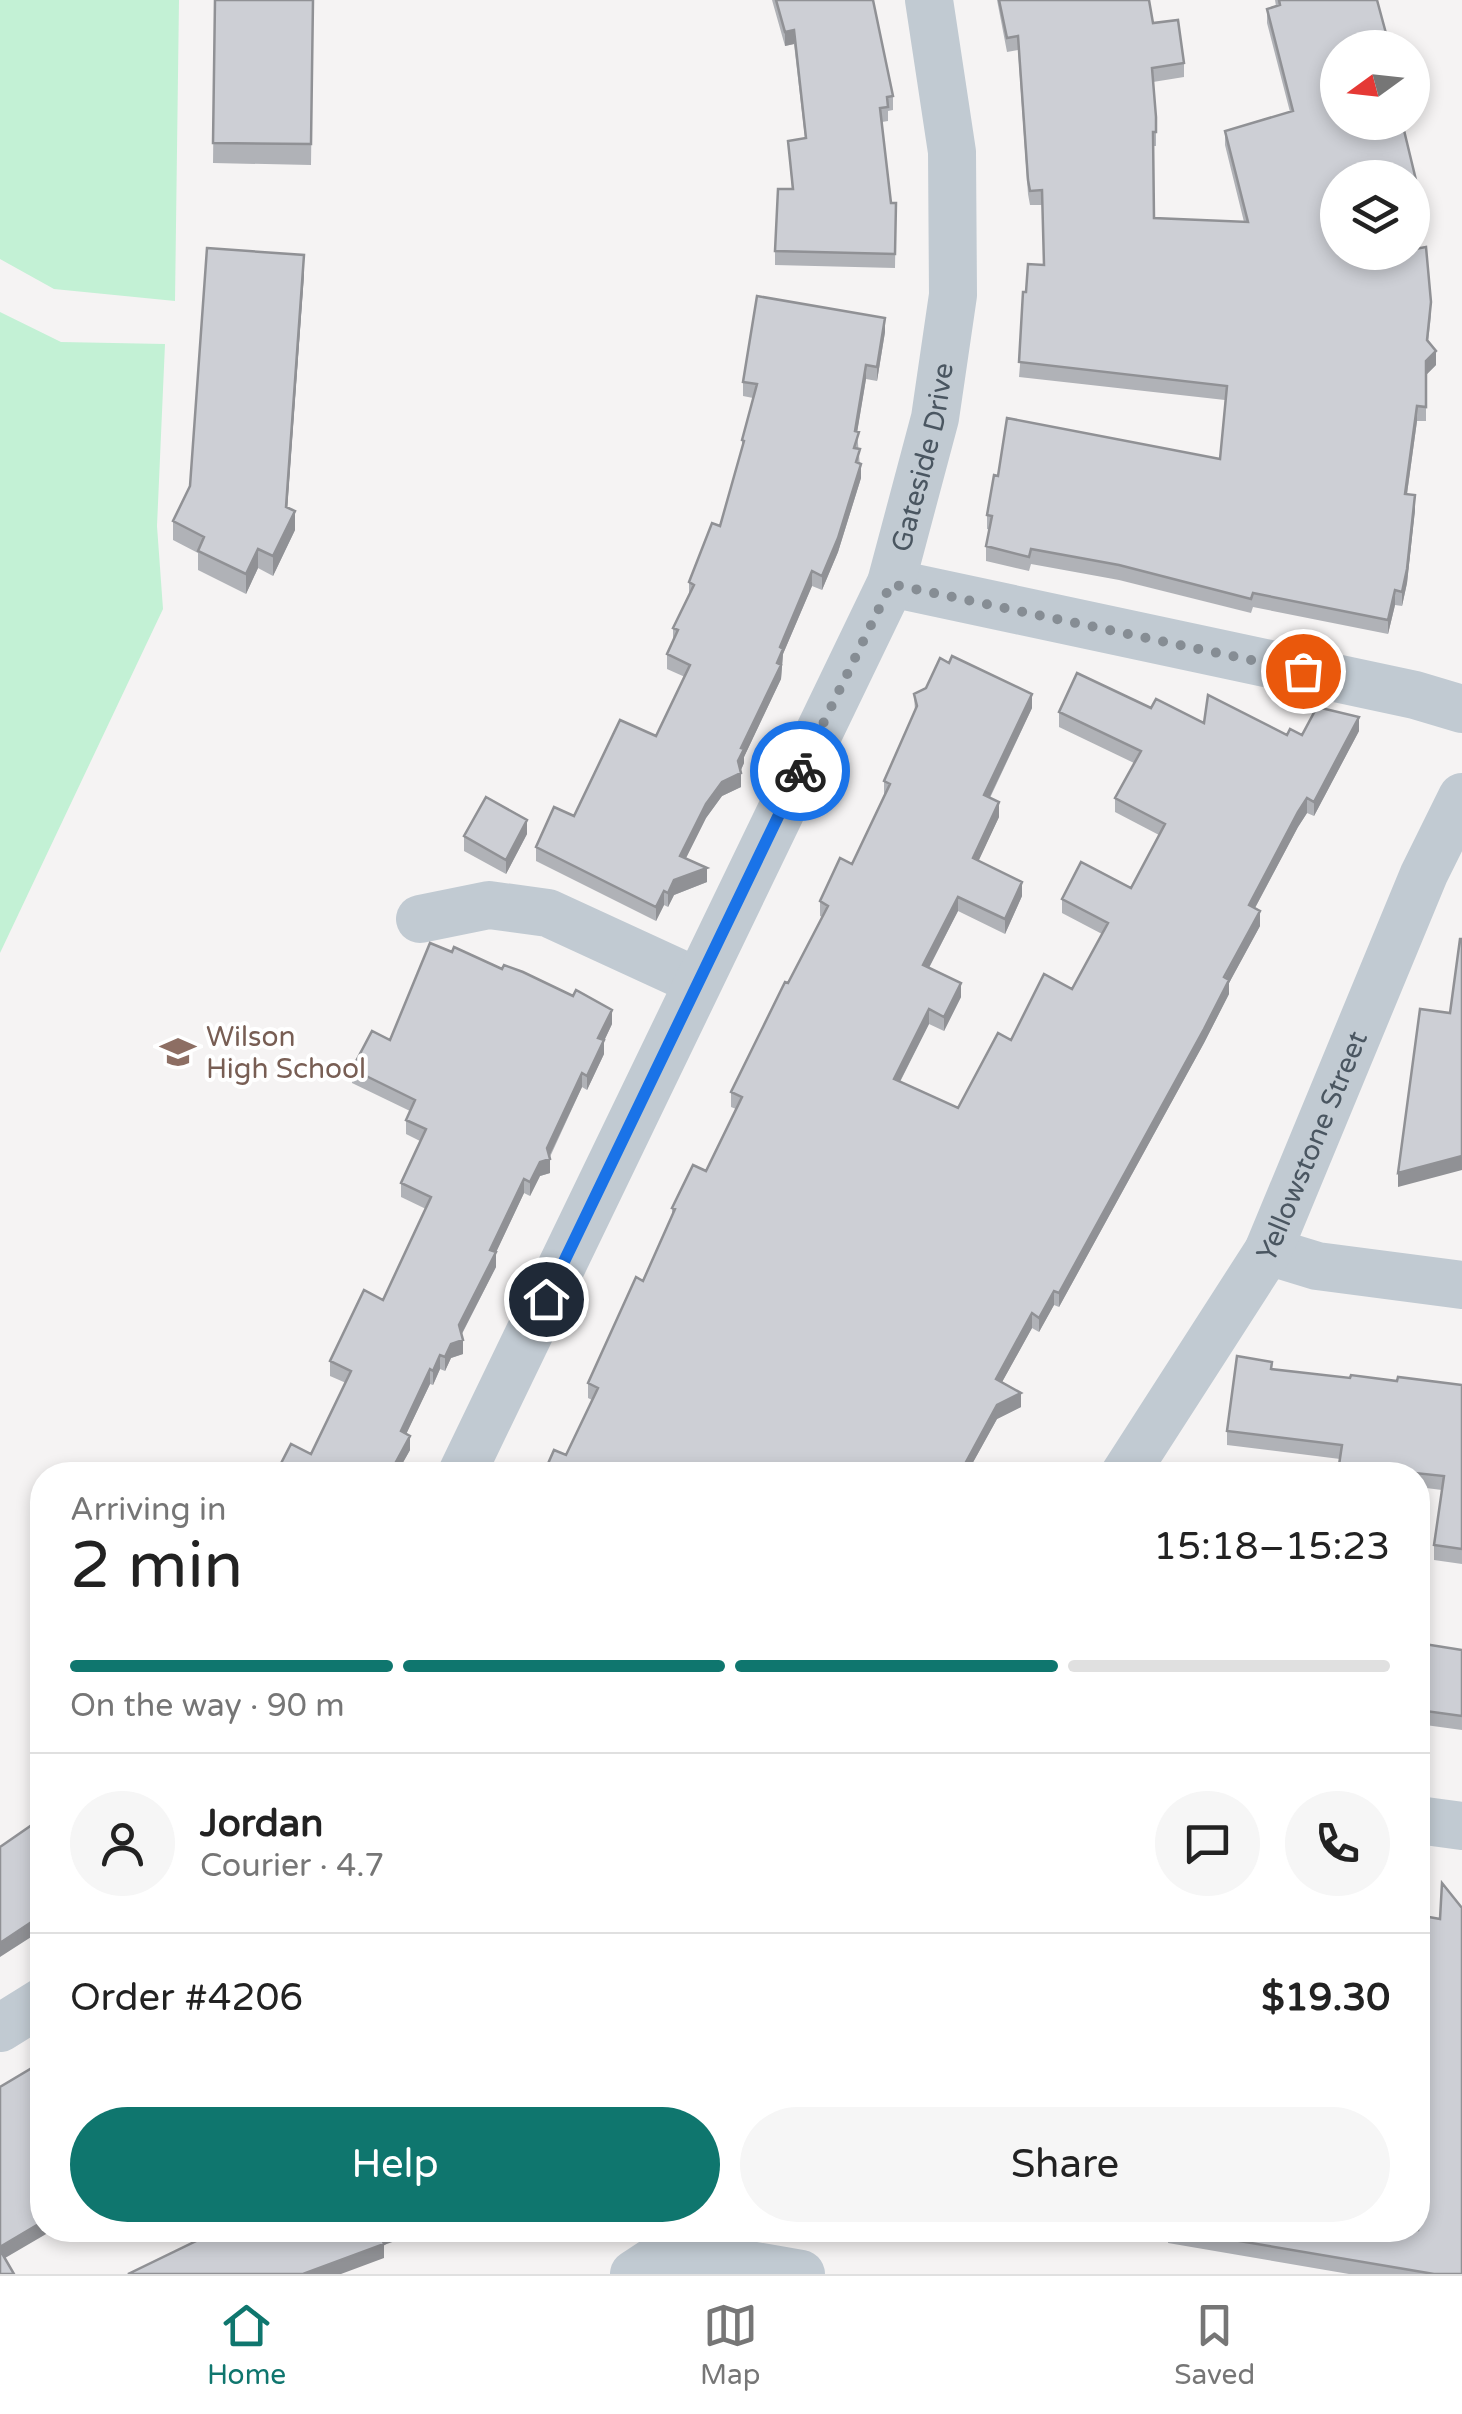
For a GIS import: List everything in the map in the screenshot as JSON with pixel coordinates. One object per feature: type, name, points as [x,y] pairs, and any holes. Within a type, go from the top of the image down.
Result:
[{"type":"street","name":"Gateside Drive","points":[[467,1462],[891,584],[934,418],[953,294],[952,152],[929,0]]},
{"type":"street","points":[[891,584],[1415,695],[1462,709]]},
{"type":"street","name":"Yellowstone Street","points":[[1132,1462],[1268,1251],[1424,874],[1462,797]]},
{"type":"street","points":[[420,918],[489,905],[548,913],[698,982]]},
{"type":"street","points":[[1268,1251],[1317,1266],[1462,1286]]},
{"type":"street","points":[[1430,1822],[1462,1826]]},
{"type":"street","points":[[0,2028],[30,2009]]},
{"type":"street","points":[[662,2252],[801,2274]]},
{"type":"green space","points":[[0,0],[179,0],[175,301],[54,289],[0,259]]},
{"type":"green space","points":[[0,312],[61,342],[165,344],[157,526],[163,609],[0,953]]},
{"type":"building","points":[[215,0],[313,0],[311,144],[213,143]]},
{"type":"building","points":[[776,0],[873,0],[893,96],[887,97],[888,107],[880,108],[891,203],[896,203],[895,254],[775,251],[778,189],[793,189],[788,141],[806,138],[794,30],[785,32]]},
{"type":"building","points":[[999,0],[1149,0],[1153,23],[1178,20],[1184,63],[1152,68],[1156,117],[1154,218],[1248,222],[1225,131],[1293,111],[1267,9],[1280,5],[1279,0],[1377,0],[1385,30],[1320,30],[1320,140],[1406,140],[1411,160],[1320,160],[1320,270],[1428,270],[1431,302],[1427,340],[1436,351],[1426,361],[1426,407],[1417,406],[1405,494],[1415,495],[1407,569],[1402,592],[1395,590],[1388,620],[1253,593],[1251,599],[1119,565],[1031,549],[1029,557],[986,546],[992,516],[987,515],[1007,418],[1220,459],[1227,386],[1019,362],[1028,264],[1044,265],[1042,190],[1030,191],[1018,36],[1007,38]]},
{"type":"building","points":[[207,248],[304,255],[286,507],[295,511],[273,556],[258,549],[246,574],[198,551],[204,537],[173,521],[190,486]]},
{"type":"building","points":[[757,296],[885,318],[877,367],[866,365],[855,431],[859,432],[854,448],[860,449],[856,462],[861,464],[822,576],[812,571],[780,647],[783,649],[777,663],[781,665],[741,748],[741,773],[722,782],[706,804],[680,856],[707,868],[674,880],[656,907],[536,847],[554,807],[574,816],[620,720],[656,736],[690,665],[667,654],[678,630],[673,628],[694,585],[689,582],[712,523],[720,526],[744,441],[757,384],[743,382]]},
{"type":"building","points":[[952,656],[1032,694],[984,795],[999,802],[973,858],[1022,882],[1005,919],[958,897],[923,965],[961,983],[944,1017],[929,1009],[894,1079],[958,1108],[998,1033],[1011,1040],[1044,974],[1072,989],[1108,923],[1062,899],[1081,862],[1131,888],[1165,824],[1115,798],[1141,751],[1059,712],[1077,673],[1151,708],[1156,699],[1204,723],[1208,695],[1287,735],[1290,729],[1302,735],[1317,707],[1359,717],[1314,802],[1307,798],[1298,812],[1249,905],[1260,911],[1224,977],[1229,980],[1204,1029],[1059,1293],[1054,1291],[1039,1318],[1032,1313],[996,1379],[1021,1393],[997,1405],[966,1462],[549,1462],[554,1450],[566,1455],[598,1388],[588,1383],[636,1277],[643,1281],[693,1165],[706,1171],[742,1097],[731,1092],[828,906],[820,901],[840,858],[852,864],[890,784],[884,781],[917,706],[914,694],[926,688],[940,658],[949,663]]},
{"type":"building","points":[[486,797],[527,820],[506,860],[464,836]]},
{"type":"building","points":[[1460,939],[1462,1156],[1398,1173],[1420,1009],[1450,1013]]},
{"type":"building","points":[[430,943],[452,952],[454,947],[502,969],[504,965],[523,972],[573,996],[576,990],[612,1010],[598,1038],[604,1040],[587,1076],[582,1073],[547,1148],[550,1159],[540,1162],[530,1182],[524,1179],[490,1250],[496,1252],[459,1325],[463,1340],[451,1344],[445,1357],[440,1355],[433,1371],[430,1369],[401,1431],[410,1436],[396,1462],[282,1462],[291,1444],[311,1454],[351,1371],[330,1361],[364,1290],[383,1300],[431,1197],[401,1183],[426,1129],[406,1120],[415,1100],[352,1069],[372,1031],[390,1040]]},
{"type":"building","points":[[1237,1356],[1272,1362],[1271,1369],[1462,1385],[1462,1549],[1434,1545],[1444,1476],[1430,1475],[1430,1462],[1339,1462],[1342,1445],[1227,1431]]},
{"type":"building","points":[[1430,1645],[1462,1650],[1462,1716],[1430,1712]]},
{"type":"building","points":[[30,1826],[30,1923],[0,1943],[0,1847]]},
{"type":"building","points":[[1442,1883],[1462,1908],[1462,2274],[1434,2274],[1245,2242],[1430,2242],[1430,1917],[1440,1919]]},
{"type":"building","points":[[30,2069],[30,2229],[0,2247],[0,2087]]},
{"type":"building","points":[[194,2242],[384,2244],[303,2274],[128,2274]]},
{"type":"building","points":[[0,2250],[14,2274],[0,2274]]},
{"type":"way so far","points":[[800,771],[891,584],[1303,671]]},
{"type":"place","name":"Wilson High School","points":[[178,1052]]},
{"type":"route","points":[[546,1299],[800,771]]}]
